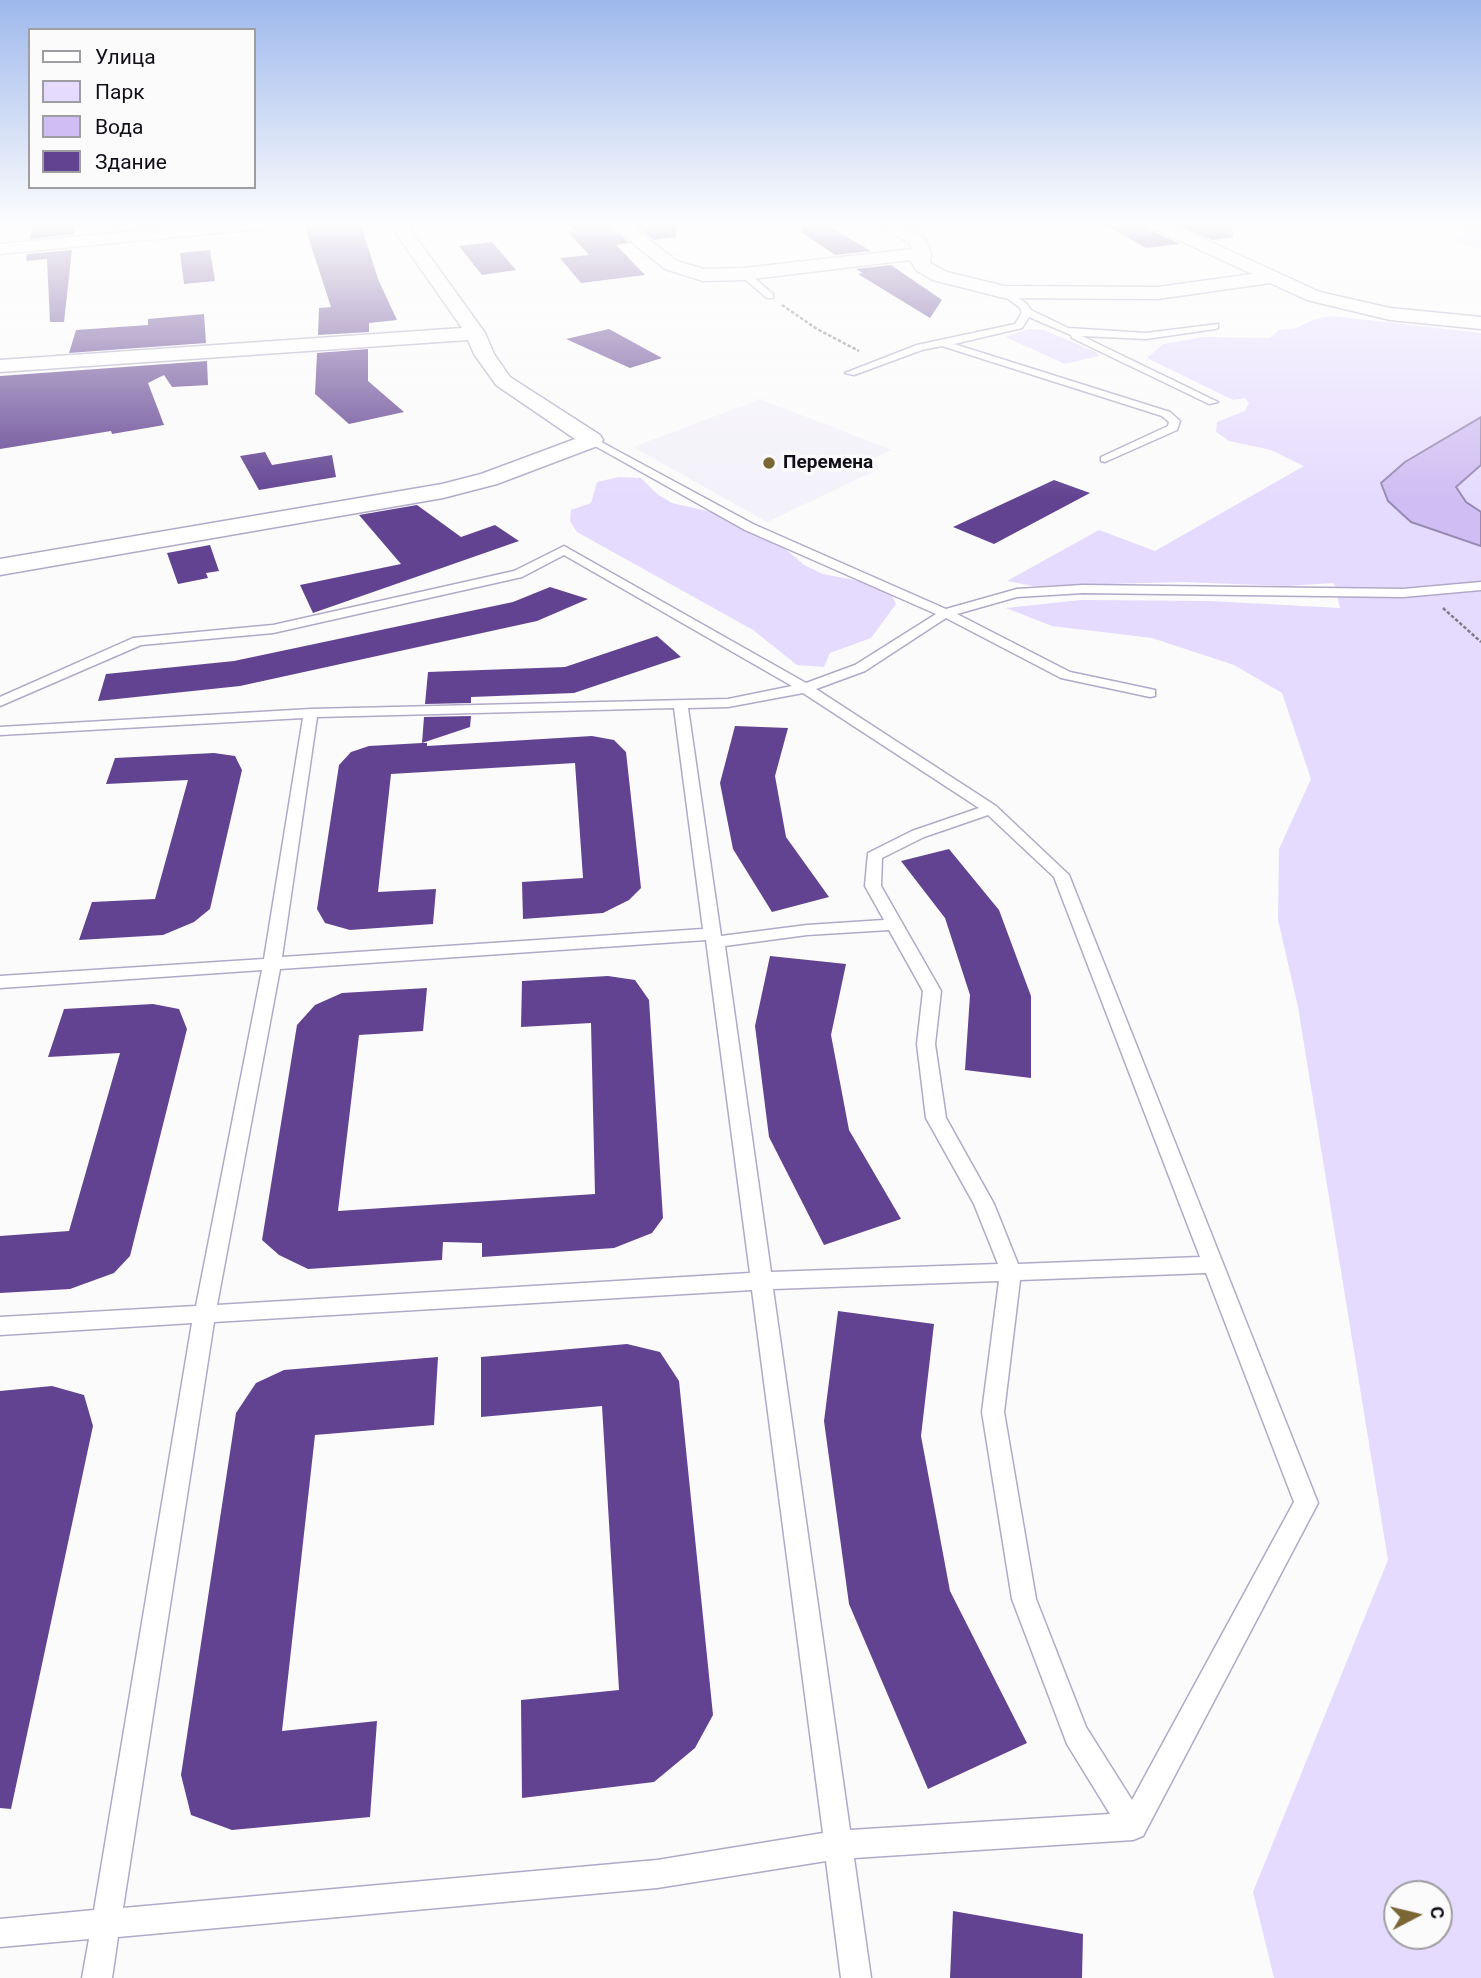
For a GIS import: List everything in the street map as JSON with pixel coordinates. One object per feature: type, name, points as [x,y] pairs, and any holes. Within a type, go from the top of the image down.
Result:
[{"type":"street","points":[[462,314],[503,381],[592,440]]},
{"type":"street","points":[[1393,314],[1481,323]]},
{"type":"street","points":[[0,366],[475,333]]},
{"type":"street","points":[[0,567],[443,491],[489,479],[592,440]]},
{"type":"lane","points":[[850,373],[920,347],[945,344],[1019,326],[1026,314]]},
{"type":"lane","points":[[1032,314],[1213,402]]},
{"type":"lane","points":[[1066,331],[1146,336],[1215,326]]},
{"type":"lane","points":[[945,344],[1166,414],[1175,421],[1173,428],[1105,459]]},
{"type":"lane","points":[[592,440],[749,527],[946,613],[1066,675],[1150,693]]},
{"type":"lane","points":[[0,702],[138,641],[273,629],[518,574],[564,550],[805,688],[991,808],[1061,876],[1306,1503],[1133,1826]]},
{"type":"lane","points":[[0,731],[311,713],[728,703],[805,688],[860,668],[946,613],[1017,593],[1083,589],[1351,593],[1481,586]]},
{"type":"lane","points":[[681,706],[856,1978]]},
{"type":"lane","points":[[97,1978],[205,1312],[272,964],[311,713]]},
{"type":"lane","points":[[991,808],[918,834],[874,856],[873,886],[932,991],[926,1044],[936,1118],[984,1204],[1011,1272],[993,1412],[1024,1599],[1076,1735],[1133,1826]]},
{"type":"lane","points":[[0,982],[714,938],[896,924]]},
{"type":"lane","points":[[0,1326],[760,1281],[1211,1265]]},
{"type":"lane","points":[[0,1933],[108,1921],[657,1874],[838,1845],[1133,1826]]},
{"type":"path","points":[[796,314],[817,329],[879,362]]},
{"type":"path","points":[[1424,591],[1481,642]]},
{"type":"shaded area","name":"Перемена","points":[[760,399],[892,450],[874,458],[879,469],[767,522],[633,447]]},
{"type":"green space","points":[[1332,316],[1481,333],[1481,417],[1405,462],[1411,522],[1481,546],[1481,1978],[1274,1978],[1253,1892],[1388,1560],[1298,1007],[1278,920],[1279,849],[1311,779],[1282,693],[1234,665],[1152,638],[1052,626],[1006,608],[1081,600],[1210,601],[1340,608],[1334,583],[1287,586],[1183,582],[1033,586],[1007,581],[1099,530],[1155,551],[1304,466],[1271,450],[1229,441],[1216,432],[1217,422],[1245,411],[1249,403],[1245,398],[1233,400],[1147,358],[1163,344],[1204,337],[1270,338],[1279,330],[1296,328],[1315,319]]},
{"type":"green space","points":[[1029,329],[1044,330],[1096,352],[1099,356],[1065,364],[1005,337]]},
{"type":"green space","points":[[1481,465],[1481,512],[1466,502],[1456,487]]},
{"type":"green space","points":[[619,477],[641,478],[657,494],[672,503],[716,513],[782,546],[804,565],[823,574],[869,583],[890,592],[896,604],[871,638],[830,653],[824,667],[797,665],[753,630],[577,532],[570,521],[571,510],[591,503],[597,482]]},
{"type":"water","points":[[1481,417],[1481,465],[1456,487],[1466,502],[1481,512],[1481,546],[1411,522],[1388,501],[1381,483],[1405,462]]},
{"type":"building","points":[[50,314],[65,314],[64,322],[50,322]]},
{"type":"building","points":[[204,314],[206,343],[69,353],[76,330],[148,325],[148,319]]},
{"type":"building","points":[[319,314],[394,314],[397,320],[369,323],[369,332],[318,335]]},
{"type":"building","points":[[609,329],[662,358],[630,368],[566,339]]},
{"type":"building","points":[[368,349],[368,381],[404,412],[349,424],[315,394],[317,353]]},
{"type":"building","points":[[207,361],[208,385],[172,387],[164,375],[148,383],[164,425],[0,449],[0,376]]},
{"type":"building","points":[[265,452],[272,465],[332,455],[336,477],[259,490],[240,456]]},
{"type":"building","points":[[1054,480],[1090,493],[994,544],[953,527]]},
{"type":"building","points":[[417,505],[461,537],[495,525],[519,541],[313,613],[300,585],[401,564],[359,515]]},
{"type":"building","points":[[210,545],[219,571],[206,573],[208,578],[178,584],[167,553]]},
{"type":"building","points":[[550,587],[588,599],[537,621],[240,686],[98,701],[106,674],[234,661],[513,602]]},
{"type":"building","points":[[657,636],[681,657],[574,693],[471,697],[471,703],[425,704],[428,672],[565,667]]},
{"type":"building","points":[[471,716],[470,727],[422,743],[424,717]]},
{"type":"building","points":[[735,726],[788,728],[775,776],[786,837],[829,897],[772,912],[733,849],[720,783]]},
{"type":"building","points":[[592,736],[614,740],[626,752],[641,888],[629,900],[603,913],[523,919],[522,882],[583,878],[575,763],[391,774],[378,892],[436,889],[433,924],[350,930],[325,923],[317,909],[339,765],[351,752],[369,746],[427,743],[427,746]]},
{"type":"building","points":[[214,753],[235,756],[242,770],[210,909],[194,922],[163,935],[79,940],[92,902],[155,899],[188,780],[106,784],[115,758]]},
{"type":"building","points":[[949,849],[999,910],[1031,996],[1031,1078],[965,1070],[970,995],[945,918],[901,861]]},
{"type":"building","points":[[770,956],[846,964],[831,1035],[849,1130],[901,1219],[824,1245],[769,1137],[755,1026]]},
{"type":"building","points":[[608,976],[635,980],[649,1000],[663,1218],[652,1233],[614,1248],[482,1257],[482,1243],[443,1242],[442,1260],[308,1269],[279,1255],[262,1240],[297,1025],[315,1005],[342,993],[427,988],[423,1031],[359,1035],[338,1211],[595,1194],[591,1023],[521,1027],[522,981]]},
{"type":"building","points":[[153,1004],[179,1009],[187,1029],[130,1256],[114,1273],[70,1289],[0,1293],[0,1236],[69,1231],[120,1053],[48,1057],[64,1009]]},
{"type":"building","points":[[838,1311],[934,1324],[921,1436],[950,1591],[1027,1743],[928,1789],[849,1604],[824,1421]]},
{"type":"building","points":[[627,1344],[660,1352],[679,1381],[713,1715],[695,1748],[654,1782],[522,1798],[521,1700],[619,1690],[602,1406],[481,1417],[481,1357]]},
{"type":"building","points":[[438,1357],[434,1425],[315,1435],[282,1731],[377,1721],[370,1817],[232,1830],[191,1815],[181,1775],[236,1413],[256,1383],[284,1370]]},
{"type":"building","points":[[52,1386],[84,1395],[93,1426],[11,1809],[0,1808],[0,1391]]},
{"type":"building","points":[[953,1911],[1083,1934],[1082,1978],[950,1978]]},
{"type":"place","name":"Перемена","points":[[769,463]]}]
